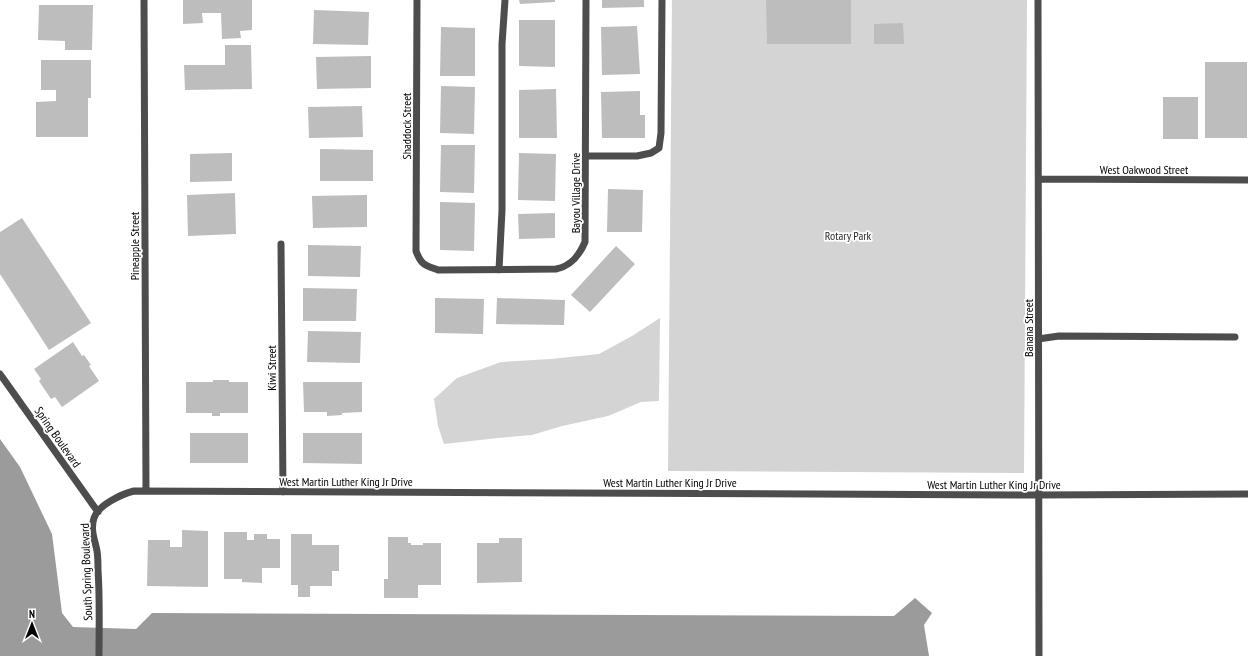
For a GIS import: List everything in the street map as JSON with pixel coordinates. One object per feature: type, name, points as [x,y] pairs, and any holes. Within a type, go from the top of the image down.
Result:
[{"type":"street","name":"Pineapple Street","points":[[144,0],[146,491]]},
{"type":"street","name":"Shaddock Street","points":[[416,251],[417,0]]},
{"type":"street","points":[[499,270],[502,210],[502,44],[505,0]]},
{"type":"street","name":"Bayou Village Drive","points":[[416,251],[420,261],[438,270],[556,269],[562,268],[576,259],[586,242],[586,0]]},
{"type":"street","points":[[586,156],[637,156],[651,153],[658,148],[661,133],[662,0]]},
{"type":"street","name":"Banana Street","points":[[1038,0],[1039,656]]},
{"type":"street","name":"West Oakwood Street","points":[[1039,179],[1248,180]]},
{"type":"street","name":"Kiwi Street","points":[[281,244],[283,492]]},
{"type":"street","points":[[1038,339],[1059,336],[1235,337]]},
{"type":"street","name":"Spring Boulevard","points":[[0,374],[98,512]]},
{"type":"street","name":"West Martin Luther King Jr Drive","points":[[98,512],[113,500],[125,493],[134,491],[1038,495],[1248,494]]},
{"type":"street","name":"South Spring Boulevard","points":[[98,512],[94,518],[93,537],[97,553],[98,570],[99,656]]},
{"type":"green space","name":"Rotary Park","points":[[672,0],[1027,0],[1024,473],[668,471]]},
{"type":"green space","points":[[660,318],[659,401],[641,402],[608,416],[562,426],[532,435],[444,444],[438,426],[434,399],[457,378],[501,362],[599,354],[632,336]]},
{"type":"shaded area","points":[[0,439],[20,467],[52,534],[62,613],[73,627],[136,629],[152,613],[894,616],[915,598],[932,613],[924,625],[929,656],[0,656]]},
{"type":"building","points":[[183,0],[252,0],[252,30],[240,31],[241,38],[222,39],[221,13],[202,13],[203,23],[183,24]]},
{"type":"building","points":[[519,0],[555,0],[555,2],[520,4]]},
{"type":"building","points":[[602,0],[644,0],[644,7],[602,8]]},
{"type":"building","points":[[766,0],[851,0],[851,44],[767,44]]},
{"type":"building","points":[[39,5],[93,5],[92,50],[65,50],[65,41],[38,40]]},
{"type":"building","points":[[314,10],[369,12],[368,45],[313,44]]},
{"type":"building","points":[[519,20],[555,20],[555,67],[519,66]]},
{"type":"building","points":[[903,23],[904,44],[874,44],[874,24]]},
{"type":"building","points":[[637,26],[640,74],[602,75],[601,27]]},
{"type":"building","points":[[441,27],[475,28],[475,76],[440,76]]},
{"type":"building","points":[[225,45],[251,45],[252,89],[185,90],[184,65],[225,65]]},
{"type":"building","points":[[371,56],[371,88],[317,89],[316,57]]},
{"type":"building","points":[[41,60],[91,60],[91,98],[88,98],[88,137],[36,137],[36,102],[56,101],[56,90],[41,90]]},
{"type":"building","points":[[1205,62],[1247,62],[1247,138],[1205,138]]},
{"type":"building","points":[[441,86],[475,87],[474,134],[440,133]]},
{"type":"building","points":[[556,89],[557,138],[519,138],[519,90]]},
{"type":"building","points":[[640,91],[640,115],[645,115],[645,138],[602,138],[601,92]]},
{"type":"building","points":[[1163,97],[1198,97],[1198,139],[1163,139]]},
{"type":"building","points":[[362,106],[363,137],[309,138],[308,107]]},
{"type":"building","points":[[441,145],[475,145],[474,193],[440,192]]},
{"type":"building","points":[[320,149],[373,150],[373,181],[320,181]]},
{"type":"building","points":[[232,153],[232,181],[190,182],[190,154]]},
{"type":"building","points":[[519,153],[556,154],[555,201],[518,200]]},
{"type":"building","points":[[608,189],[643,190],[642,232],[607,232]]},
{"type":"building","points":[[235,193],[236,234],[188,236],[187,195]]},
{"type":"building","points":[[367,195],[367,227],[313,228],[312,196]]},
{"type":"building","points":[[440,202],[475,203],[474,251],[440,250]]},
{"type":"building","points":[[555,213],[555,238],[519,239],[518,214]]},
{"type":"building","points":[[22,218],[91,323],[49,350],[0,274],[0,232]]},
{"type":"building","points":[[308,245],[361,246],[360,277],[308,276]]},
{"type":"building","points":[[616,246],[635,264],[590,312],[571,295]]},
{"type":"building","points":[[303,288],[357,289],[356,321],[303,321]]},
{"type":"building","points":[[435,298],[484,299],[483,334],[435,333]]},
{"type":"building","points":[[497,298],[565,300],[564,325],[496,324]]},
{"type":"building","points":[[308,331],[361,332],[360,363],[307,362]]},
{"type":"building","points":[[73,342],[82,356],[84,355],[91,365],[89,366],[99,381],[62,407],[55,397],[51,399],[39,381],[41,379],[34,369]]},
{"type":"building","points":[[213,380],[248,382],[248,413],[220,413],[220,416],[212,416],[212,413],[186,413],[186,382],[213,382]]},
{"type":"building","points":[[303,382],[362,382],[362,412],[342,413],[342,415],[327,416],[327,412],[304,412]]},
{"type":"building","points":[[190,433],[248,433],[248,463],[190,463]]},
{"type":"building","points":[[303,433],[362,433],[362,464],[303,463]]},
{"type":"building","points":[[182,530],[208,531],[208,587],[147,586],[148,540],[170,540],[170,547],[182,547]]},
{"type":"building","points":[[224,532],[247,532],[247,540],[254,540],[254,534],[267,534],[267,539],[280,539],[280,568],[262,568],[262,583],[242,582],[242,579],[224,579]]},
{"type":"building","points":[[291,534],[312,534],[312,545],[339,545],[339,571],[332,571],[332,586],[310,586],[310,597],[298,597],[298,585],[291,585]]},
{"type":"building","points":[[388,537],[408,537],[408,543],[411,543],[411,545],[441,543],[441,585],[418,585],[418,598],[384,598],[384,579],[388,579]]},
{"type":"building","points":[[499,538],[522,538],[522,582],[477,583],[477,543],[499,543]]}]
